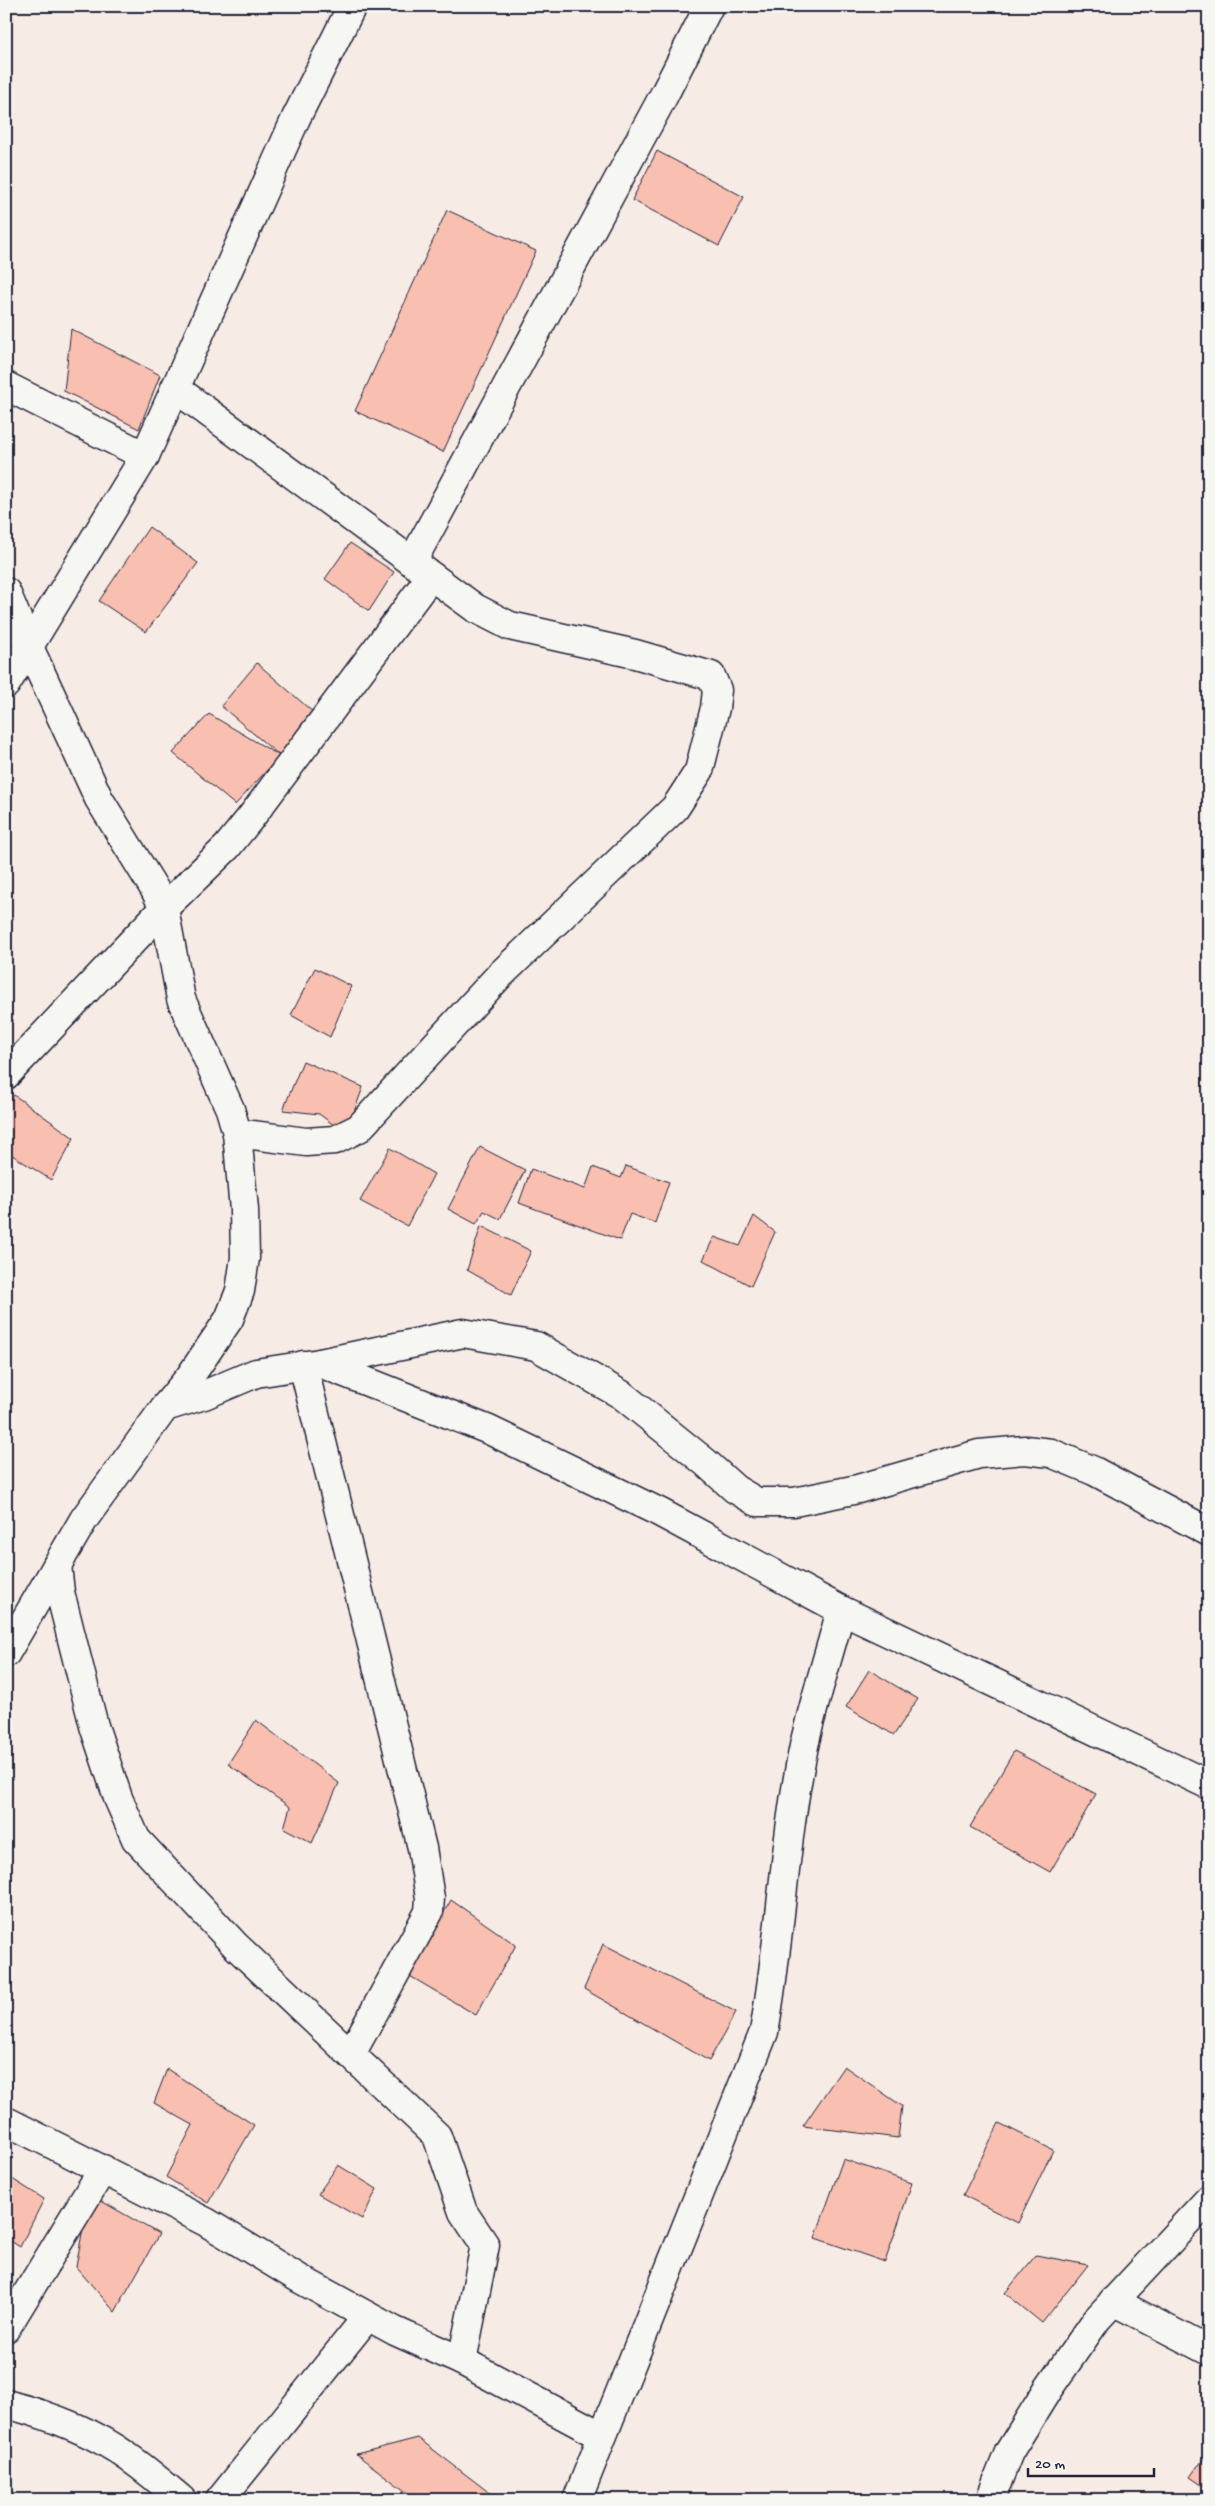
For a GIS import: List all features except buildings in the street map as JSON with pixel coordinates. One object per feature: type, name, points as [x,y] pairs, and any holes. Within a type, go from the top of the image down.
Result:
[{"type":"street","points":[[6,684],[145,456],[296,118],[352,6]]},
{"type":"street","points":[[6,1075],[164,908],[227,847],[252,816],[422,569],[709,6]]},
{"type":"street","points":[[6,386],[145,456]]},
{"type":"street","points":[[175,388],[476,608],[510,626],[635,654],[711,676],[717,690],[715,708],[698,771],[675,808],[499,976],[359,1128],[335,1140],[306,1142],[237,1133]]},
{"type":"street","points":[[6,592],[28,647],[99,800],[156,890],[164,908],[181,999],[230,1109],[237,1133],[244,1210],[244,1258],[240,1291],[229,1319],[212,1346],[165,1407],[84,1519],[6,1652]]},
{"type":"street","points":[[165,1407],[204,1395],[256,1373],[311,1364],[463,1333],[536,1346],[622,1395],[705,1462],[735,1489],[757,1502],[794,1502],[858,1490],[979,1454],[1025,1450],[1051,1454],[1094,1471],[1209,1532]]},
{"type":"street","points":[[311,1364],[489,1430],[659,1512],[841,1610],[1209,1785]]},
{"type":"street","points":[[311,1364],[422,1848],[430,1898],[429,1912],[351,2054]]},
{"type":"street","points":[[57,1565],[60,1592],[94,1726],[118,1798],[136,1838],[236,1946],[437,2136],[463,2212],[485,2246],[462,2361]]},
{"type":"street","points":[[577,2500],[764,2032],[773,1982],[789,1835],[804,1746],[841,1610]]},
{"type":"street","points":[[6,2120],[206,2222],[300,2279],[368,2317],[462,2361],[602,2436]]},
{"type":"street","points":[[6,2328],[103,2169]]},
{"type":"street","points":[[990,2500],[1009,2452],[1048,2389],[1097,2319],[1209,2199]]},
{"type":"street","points":[[1113,2301],[1209,2351]]},
{"type":"street","points":[[220,2500],[368,2317]]},
{"type":"street","points":[[6,2404],[28,2410],[97,2437],[128,2456],[182,2500]]}]
